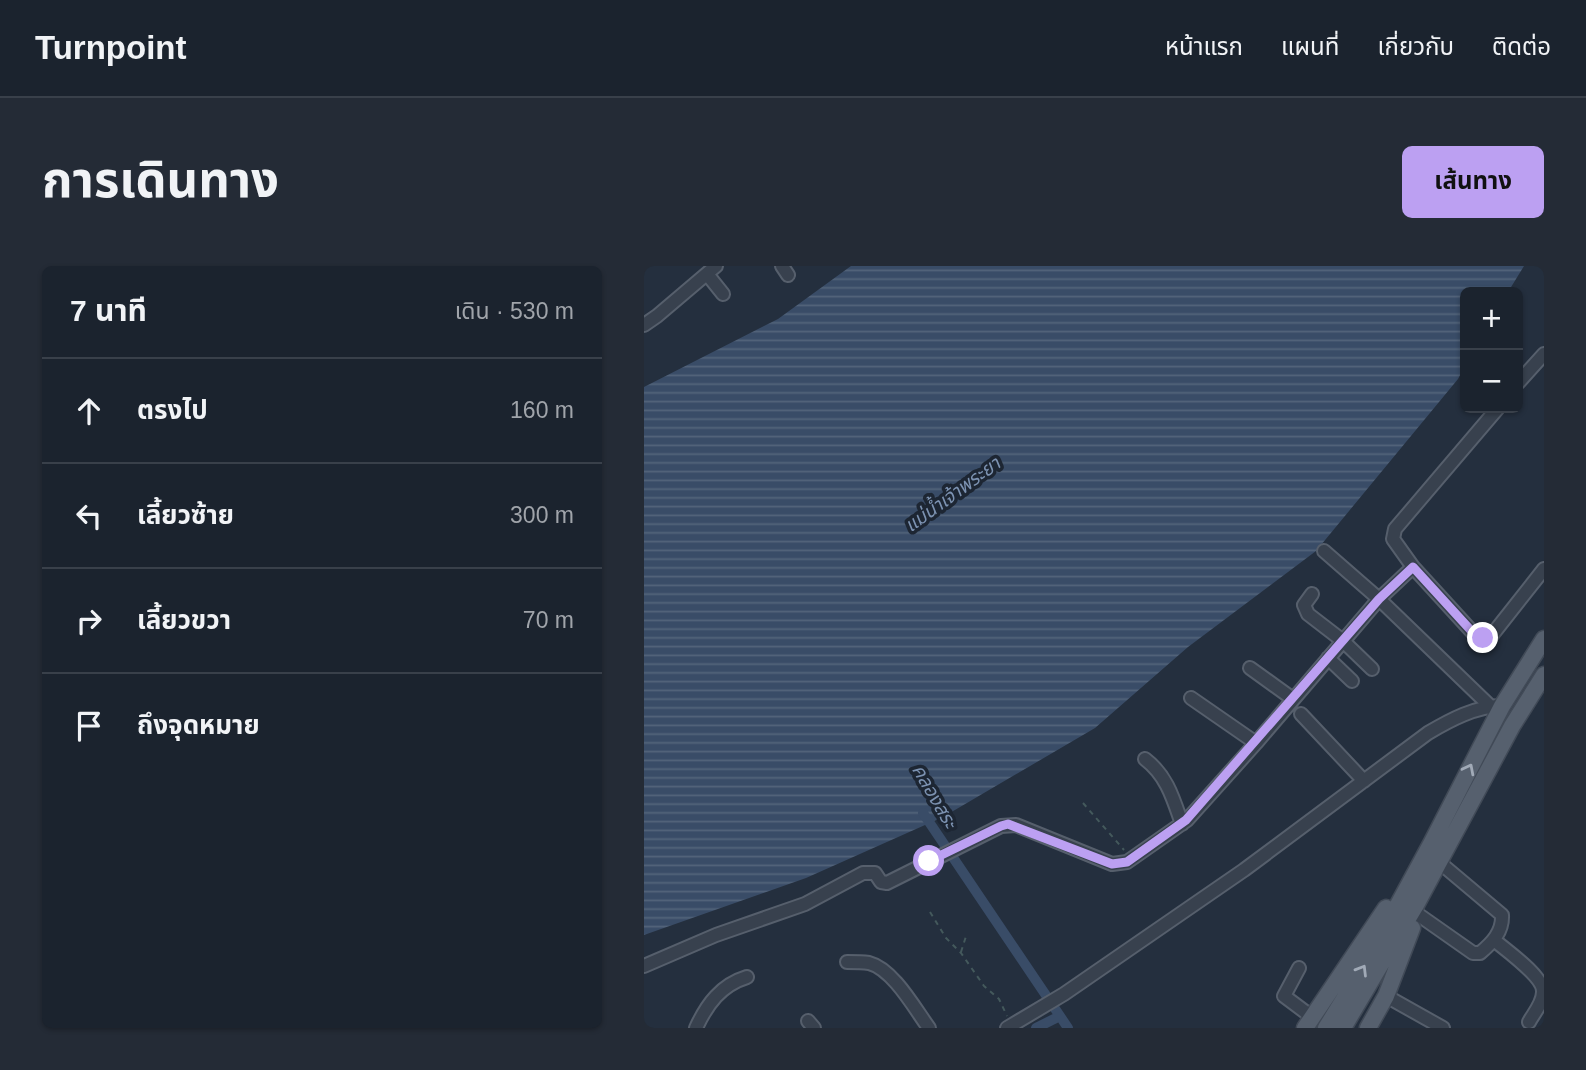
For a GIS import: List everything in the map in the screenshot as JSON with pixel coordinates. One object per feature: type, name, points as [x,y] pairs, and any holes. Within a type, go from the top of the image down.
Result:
[{"type":"main road","points":[[1326,1028],[1367,962],[1406,890],[1496,706],[1544,639]]},
{"type":"main road","points":[[1343,1028],[1416,909],[1512,726],[1544,675]]},
{"type":"main road","points":[[1309,1022],[1387,906],[1406,890]]},
{"type":"main road","points":[[1368,1028],[1386,996],[1416,909]]},
{"type":"street","points":[[644,325],[711,270],[723,294]]},
{"type":"street","points":[[1523,377],[1544,354]]},
{"type":"street","points":[[1494,413],[1395,529],[1393,539],[1413,567],[1476,636],[1483,638],[1492,635],[1544,569]]},
{"type":"street","points":[[1324,551],[1496,706]]},
{"type":"street","points":[[644,966],[716,935],[805,904],[863,873],[875,873],[881,882],[887,883],[1008,824],[1112,864],[1118,865],[1132,859],[1182,824],[1379,599],[1413,567]]},
{"type":"street","points":[[1312,594],[1304,605],[1306,610],[1372,668]]},
{"type":"street","points":[[1328,658],[1352,681]]},
{"type":"street","points":[[1250,668],[1293,699]]},
{"type":"street","points":[[1191,698],[1255,743]]},
{"type":"street","points":[[1007,1024],[1034,1013],[1065,995],[1244,870],[1447,721],[1496,706]]},
{"type":"street","points":[[1301,714],[1364,781]]},
{"type":"street","points":[[1144,759],[1157,768],[1170,787],[1182,824]]},
{"type":"street","points":[[1416,909],[1473,953],[1480,953],[1494,940],[1503,921],[1502,915],[1439,862]]},
{"type":"street","points":[[1494,940],[1542,985],[1540,1004],[1529,1022]]},
{"type":"street","points":[[847,962],[870,963],[882,969],[901,989],[929,1028]]},
{"type":"street","points":[[1299,968],[1284,996],[1309,1022]]},
{"type":"street","points":[[696,1028],[702,1014],[723,987],[747,977]]},
{"type":"street","points":[[1386,996],[1443,1028]]},
{"type":"path","points":[[1083,803],[1132,859]]},
{"type":"path","points":[[930,912],[946,938],[961,953],[984,986],[999,999],[1007,1012],[1007,1024]]},
{"type":"path","points":[[961,953],[967,933]]},
{"type":"water","name":"แม่น้ำเจ้าพระยา","points":[[851,266],[1524,266],[1511,287],[1460,287],[1458,379],[1316,551],[1188,647],[1095,728],[943,817],[806,878],[644,935],[644,387],[778,319]]},
{"type":"waterway","name":"คลองสระ","points":[[923,813],[1068,1028]]},
{"type":"waterway","points":[[1036,1028],[1060,1016]]},
{"type":"route","points":[[929,861],[1008,824],[1112,864],[1127,862],[1186,820],[1379,599],[1413,567],[1476,636],[1483,638]]}]
